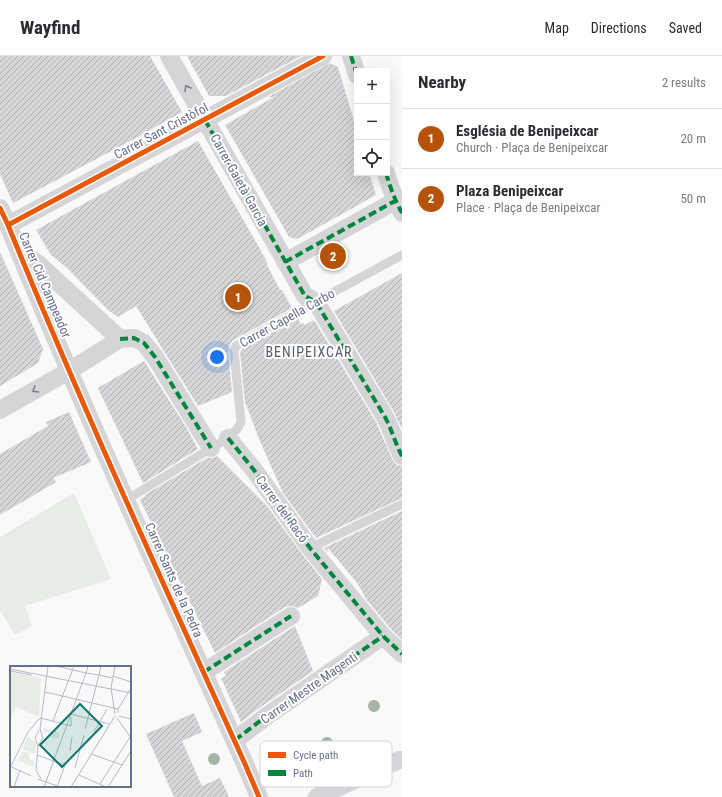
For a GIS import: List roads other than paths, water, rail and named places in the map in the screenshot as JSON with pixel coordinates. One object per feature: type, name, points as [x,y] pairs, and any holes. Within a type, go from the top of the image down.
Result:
[{"type":"street","name":"Carrer Gaietà Garcia","points":[[169,56],[304,296],[316,302]]},
{"type":"street","name":"Carrer Sant Cristòfol","points":[[8,225],[324,56]]},
{"type":"street","points":[[351,56],[355,68]]},
{"type":"street","points":[[284,262],[393,194]]},
{"type":"street","name":"Carrer Cid Campeador","points":[[0,208],[69,371]]},
{"type":"street","points":[[19,251],[37,264],[120,339]]},
{"type":"street","points":[[316,302],[385,417],[402,456]]},
{"type":"street","points":[[0,410],[69,371],[120,339],[134,338],[144,343],[155,357],[211,448]]},
{"type":"street","name":"Carrer Sants de la Pedra","points":[[69,371],[187,637],[235,740],[259,797]]},
{"type":"street","name":"Carrer del Racó","points":[[228,438],[258,476],[310,548],[383,636],[402,654]]},
{"type":"street","points":[[204,672],[291,616]]},
{"type":"street","name":"Carrer Mestre Magenti","points":[[235,740],[268,715],[383,636]]},
{"type":"street","points":[[392,763],[402,760]]},
{"type":"street","points":[[317,797],[339,787]]},
{"type":"lane","name":"Carrer Capella Carbo","points":[[126,500],[228,438],[238,428],[241,422],[234,351],[236,346],[402,255]]},
{"type":"lane","points":[[310,548],[402,504]]},
{"type":"place","name":"Plaza Benipeixcar","points":[[333,256]]},
{"type":"place","name":"Església de Benipeixcar","points":[[238,297]]},
{"type":"district","name":"BENIPEIXCAR","points":[[309,352]]}]
